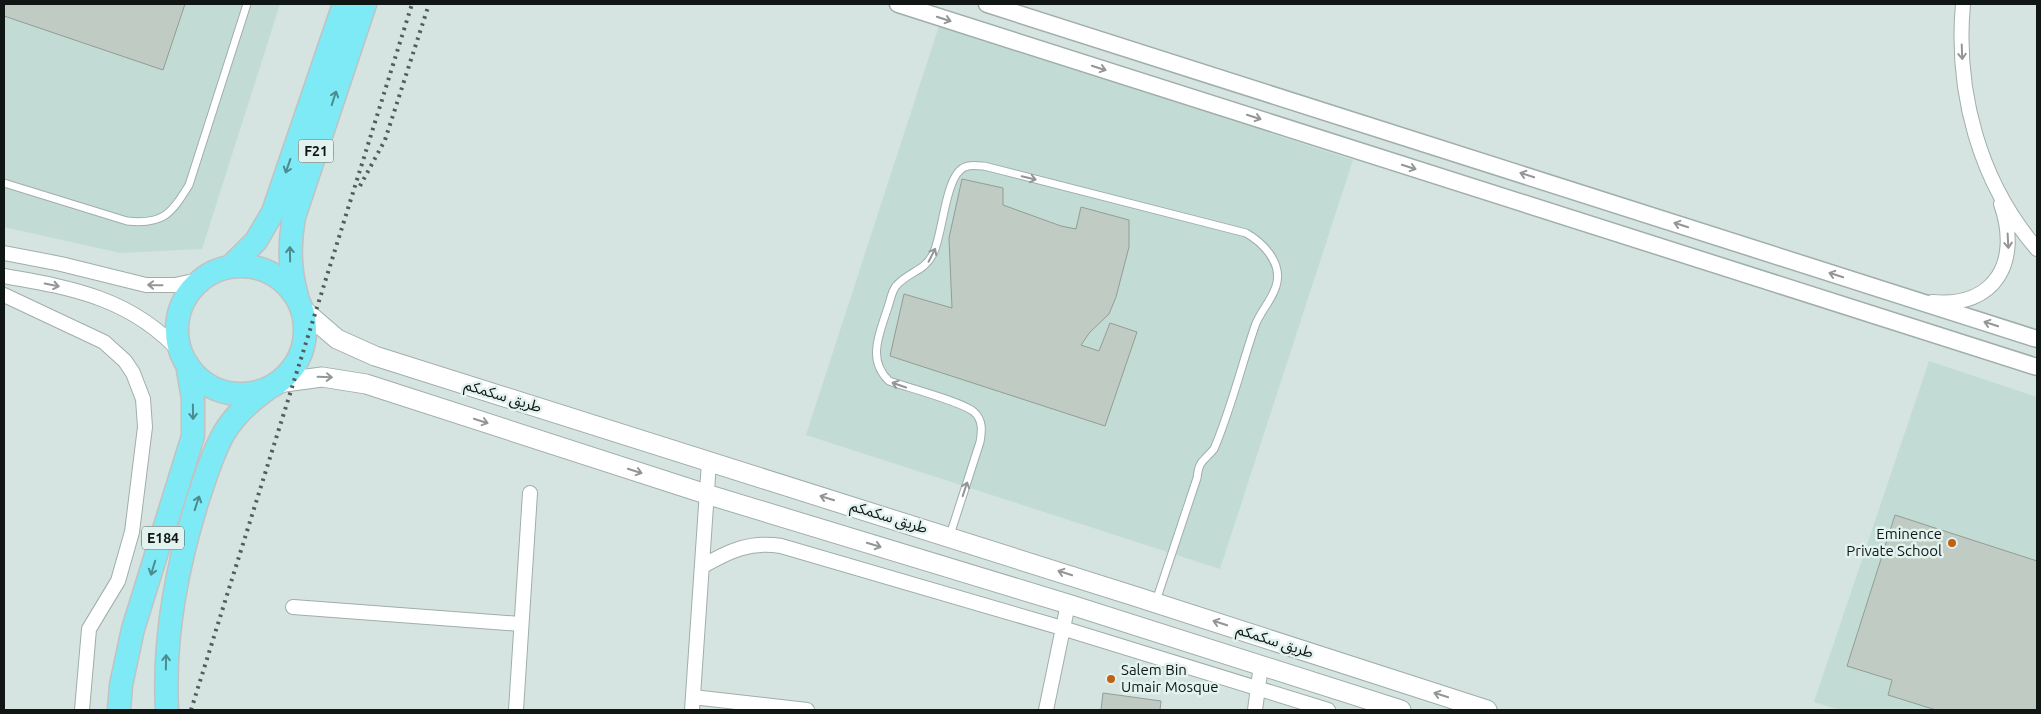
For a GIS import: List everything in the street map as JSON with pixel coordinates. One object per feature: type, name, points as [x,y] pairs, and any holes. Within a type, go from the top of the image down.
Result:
[{"type":"highway","name":"F21","points":[[230,267],[256,241],[273,212],[344,4]]},
{"type":"highway","name":"F21","points":[[300,305],[290,266],[290,247],[294,217],[365,4]]},
{"type":"highway","points":[[230,267],[250,267],[274,275],[284,282],[300,305],[305,326],[302,351],[289,372],[273,385],[245,394],[221,391],[199,378],[185,359],[178,334],[181,310],[186,298],[203,279],[230,267]]},
{"type":"highway","name":"E184","points":[[119,710],[120,685],[133,629],[193,436],[193,399],[185,359]]},
{"type":"highway","name":"E184","points":[[167,710],[167,645],[170,615],[193,515],[212,459],[224,432],[244,408],[273,385]]},
{"type":"main road","name":"طريق سكمكم","points":[[300,305],[324,330],[362,352],[950,536],[1488,710]]},
{"type":"main road","name":"طريق سكمكم","points":[[273,385],[307,377],[352,380],[706,494],[1068,604],[1401,710]]},
{"type":"street","points":[[898,4],[2037,367]]},
{"type":"street","points":[[987,4],[2037,339]]},
{"type":"street","points":[[1918,301],[1939,303],[1969,299],[1980,294],[2000,277],[2008,250],[2004,212],[1976,138],[1966,99],[1961,29],[1963,4]]},
{"type":"street","points":[[1991,178],[2022,232],[2037,249]]},
{"type":"street","points":[[4,254],[61,264],[146,285],[175,285],[203,279]]},
{"type":"street","points":[[4,276],[56,286],[123,307],[153,326],[185,359]]},
{"type":"street","points":[[4,295],[104,342],[129,367],[143,399],[145,427],[132,532],[118,581],[89,629],[82,710]]},
{"type":"street","points":[[709,462],[692,703],[807,710]]},
{"type":"street","points":[[516,710],[530,493]]},
{"type":"street","points":[[703,566],[742,546],[768,544],[1062,628],[1328,710]]},
{"type":"street","points":[[1046,710],[1068,604]]},
{"type":"street","points":[[293,607],[521,624]]},
{"type":"street","points":[[1255,710],[1261,665]]},
{"type":"lane","points":[[4,183],[127,221],[147,223],[160,219],[179,201],[189,184],[247,4]]},
{"type":"lane","points":[[950,536],[980,442],[983,429],[980,420],[968,408],[889,381],[880,373],[876,351],[894,289],[905,277],[926,267],[934,253],[952,183],[957,172],[964,167],[984,166],[1246,233],[1256,239],[1266,249],[1276,269],[1278,281],[1255,325],[1216,444],[1198,466],[1197,478],[1156,602]]},
{"type":"shaded area","points":[[4,4],[280,4],[202,249],[120,253],[4,227]]},
{"type":"shaded area","points":[[939,26],[1353,160],[1220,569],[806,435]]},
{"type":"shaded area","name":"Eminence Private School","points":[[1929,361],[2037,397],[2037,710],[1840,710],[1814,702]]},
{"type":"building","points":[[4,4],[185,4],[163,70],[4,16]]},
{"type":"building","points":[[962,179],[1003,188],[1003,205],[1061,226],[1076,229],[1081,207],[1129,220],[1129,247],[1116,297],[1109,314],[1090,332],[1081,345],[1099,351],[1110,323],[1137,332],[1105,426],[890,356],[904,294],[952,308],[949,238]]},
{"type":"building","points":[[1895,515],[2037,561],[2037,710],[1936,710],[1888,695],[1892,680],[1847,666]]},
{"type":"building","points":[[1103,693],[1161,701],[1160,710],[1101,710]]},
{"type":"railway","points":[[191,710],[412,4]]},
{"type":"railway","points":[[360,186],[385,140],[429,4]]},
{"type":"place","name":"Eminence Private School","points":[[1952,543]]},
{"type":"place","name":"Salem Bin Umair Mosque","points":[[1111,679]]}]
